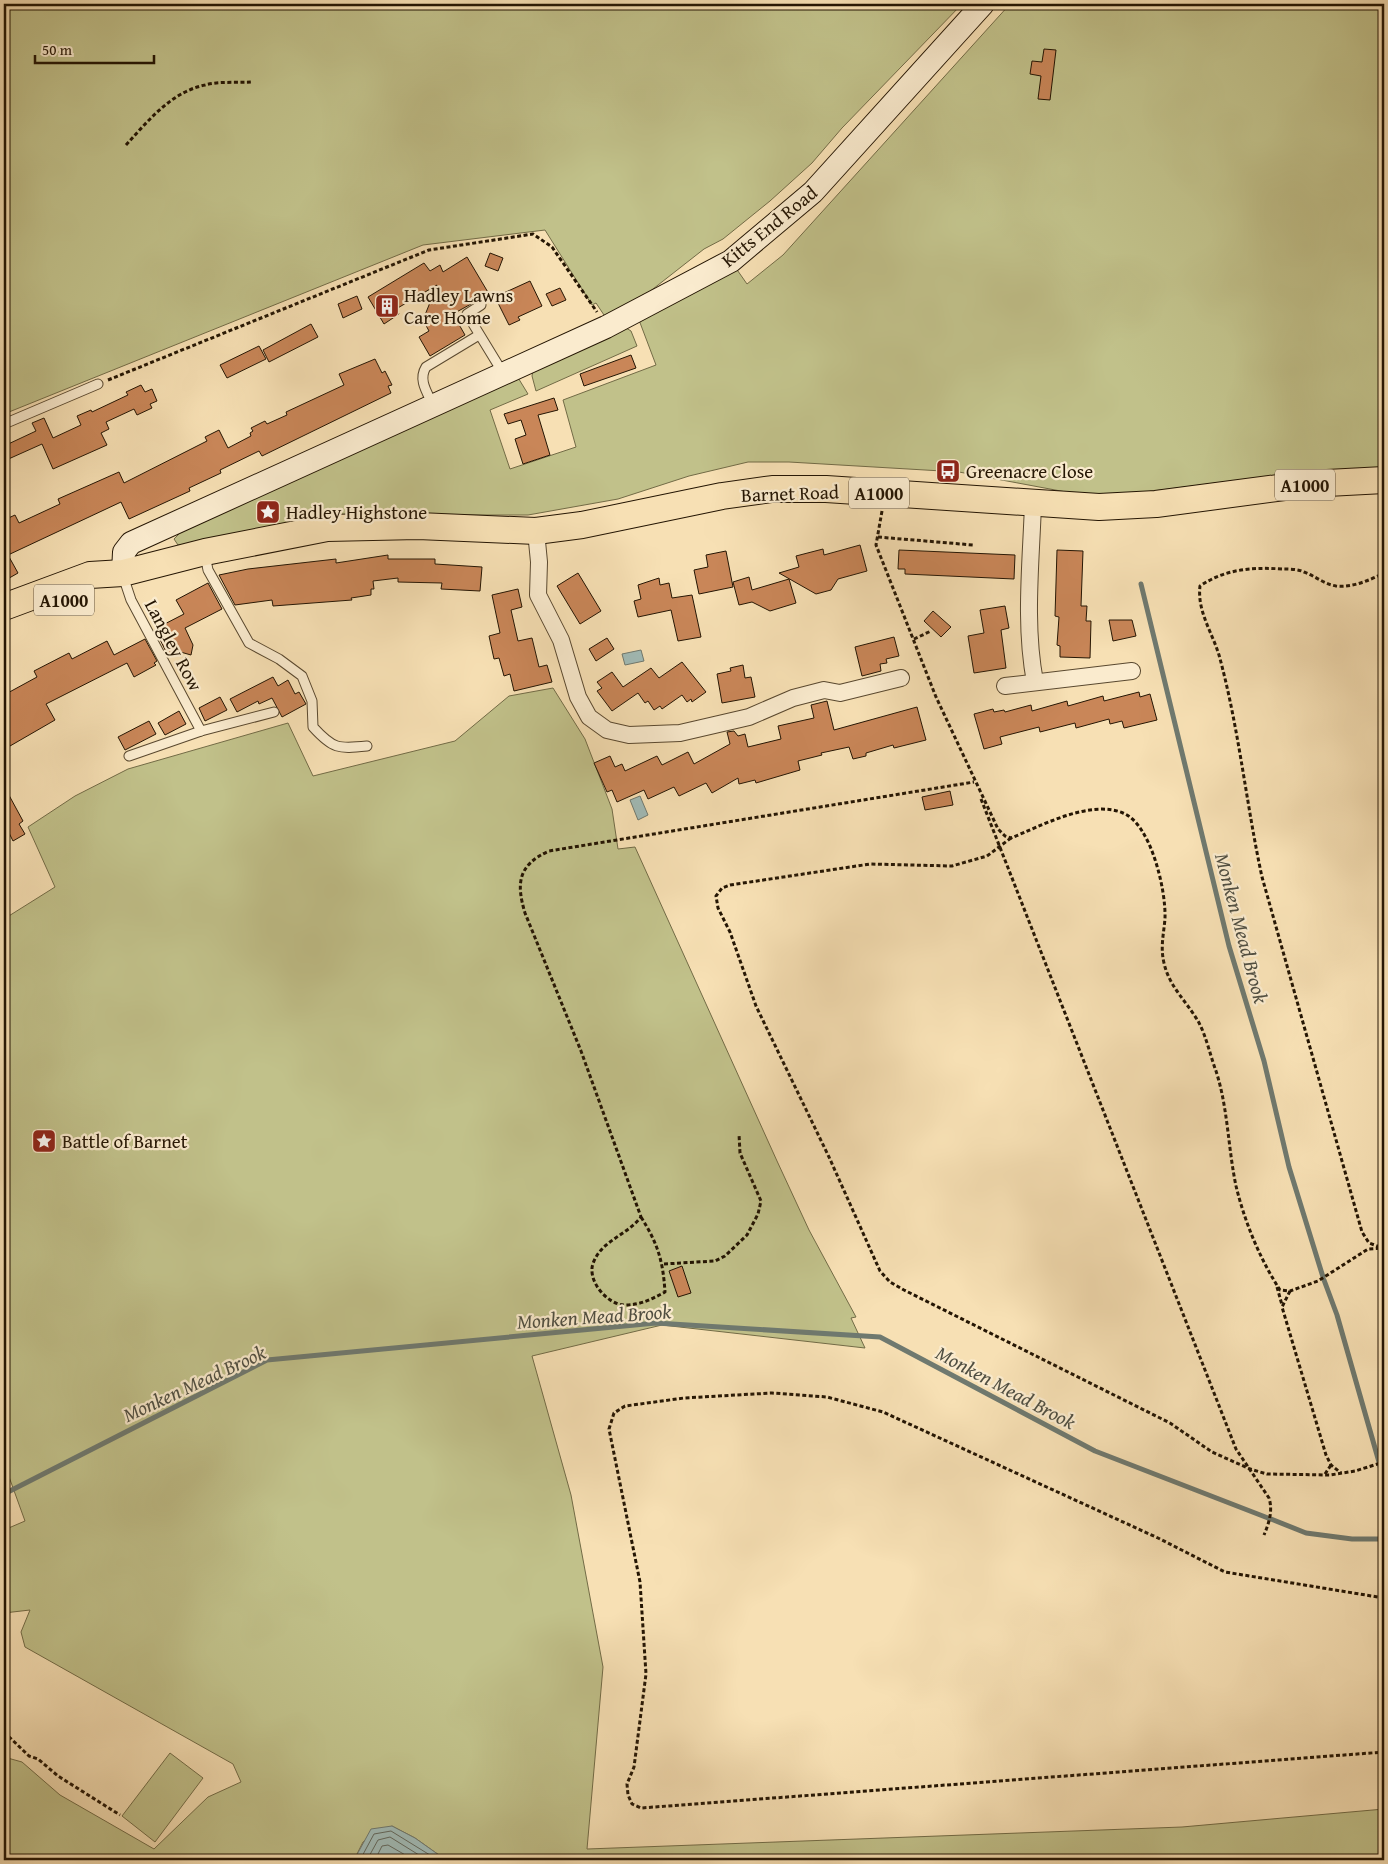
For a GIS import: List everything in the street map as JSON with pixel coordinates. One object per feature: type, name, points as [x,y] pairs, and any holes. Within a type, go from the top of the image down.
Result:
[{"type":"main road","name":"Barnet Road","points":[[536,531],[582,525],[722,496],[772,490],[826,489],[1099,507],[1156,504],[1308,484],[1384,480]]},
{"type":"main road","name":"A1000","points":[[4,607],[90,575],[123,573],[204,552],[327,528],[418,526],[536,531]]},
{"type":"main road","name":"A1000","points":[[4,624],[96,589],[123,573]]},
{"type":"street","name":"Kitts End Road","points":[[425,408],[606,327],[731,261],[813,192],[982,4]]},
{"type":"street","points":[[123,573],[124,552],[131,543],[166,529],[425,408]]},
{"type":"street","points":[[1034,504],[1029,620],[1031,659],[1035,682]]},
{"type":"street","points":[[166,529],[173,560]]},
{"type":"street","points":[[536,531],[539,562],[538,595],[562,640],[578,696],[589,717],[607,730],[629,735],[680,733],[748,717],[793,698],[824,690],[840,693],[901,678]]},
{"type":"street","points":[[1005,686],[1132,671]]},
{"type":"lane","points":[[481,305],[467,314],[503,373]]},
{"type":"lane","points":[[425,408],[422,374],[426,368],[479,335]]},
{"type":"lane","points":[[4,424],[98,384]]},
{"type":"lane","points":[[204,552],[208,570],[249,643],[279,659],[302,676],[312,701],[313,727],[327,743],[345,749],[367,746]]},
{"type":"lane","name":"Langley Row","points":[[123,573],[131,600],[201,731]]},
{"type":"lane","points":[[128,756],[201,731],[274,712]]},
{"type":"path","points":[[126,145],[164,106],[182,91],[206,84],[251,82]]},
{"type":"path","points":[[98,384],[429,250],[533,234],[552,246],[606,327]]},
{"type":"path","points":[[884,493],[876,545],[936,697],[974,782],[1233,1440],[1265,1491],[1272,1506],[1264,1536]]},
{"type":"path","points":[[878,537],[973,545]]},
{"type":"path","points":[[1384,573],[1369,580],[1337,586],[1321,581],[1303,571],[1258,568],[1236,570],[1214,577],[1200,586],[1198,601],[1219,655],[1243,765],[1249,819],[1262,877],[1362,1232],[1369,1244],[1384,1248]]},
{"type":"path","points":[[914,639],[931,631]]},
{"type":"path","points":[[974,782],[998,829],[1005,836],[1011,838]]},
{"type":"path","points":[[642,1218],[633,1228],[600,1248],[592,1264],[594,1281],[604,1296],[623,1305],[647,1302],[665,1292],[664,1264],[652,1234],[642,1218],[581,1050],[525,913],[520,895],[523,870],[536,857],[549,851],[974,782]]},
{"type":"path","points":[[1384,1248],[1368,1249],[1318,1281],[1290,1291],[1280,1290],[1275,1282],[1250,1232],[1236,1187],[1228,1132],[1214,1065],[1199,1022],[1168,980],[1163,961],[1163,897],[1147,838],[1136,822],[1123,812],[1104,810],[1082,812],[1061,817],[1011,838],[988,856],[952,866],[870,864],[730,885],[722,888],[716,896],[718,908],[730,932],[756,1006],[829,1157],[880,1271],[890,1282],[1170,1423],[1212,1452],[1250,1469],[1267,1474],[1324,1475],[1341,1473],[1384,1462]]},
{"type":"path","points":[[664,1264],[715,1261],[725,1256],[747,1235],[758,1214],[761,1201],[740,1153],[739,1134]]},
{"type":"path","points":[[1275,1282],[1331,1464],[1341,1473]]},
{"type":"path","points":[[1282,1307],[1290,1291]]},
{"type":"path","points":[[1384,1598],[1225,1572],[1158,1538],[883,1412],[827,1397],[772,1393],[684,1398],[643,1403],[625,1406],[614,1413],[609,1429],[640,1582],[646,1674],[634,1767],[627,1784],[628,1795],[632,1804],[641,1808],[1384,1752]]},
{"type":"path","points":[[1324,1475],[1331,1464]]},
{"type":"path","points":[[4,1732],[29,1756],[38,1759],[58,1776],[120,1814]]},
{"type":"green space","points":[[4,4],[962,4],[842,128],[812,163],[770,201],[723,239],[704,249],[630,307],[606,318],[596,303],[592,305],[545,230],[423,245],[4,414]]},
{"type":"green space","points":[[1010,4],[1384,4],[1384,467],[1224,482],[1098,498],[959,472],[789,462],[748,462],[689,476],[618,499],[528,515],[436,515],[178,545],[174,539],[180,533],[517,376],[528,394],[490,410],[510,469],[576,447],[563,400],[656,365],[639,320],[733,264],[747,284],[783,255]]},
{"type":"green space","points":[[623,326],[631,331],[637,346],[536,391],[532,376],[533,370]]},
{"type":"green space","points":[[553,688],[585,739],[612,809],[618,849],[635,847],[809,1230],[856,1317],[851,1318],[865,1348],[662,1325],[532,1356],[571,1495],[603,1667],[587,1849],[1182,1827],[1384,1809],[1384,1860],[446,1860],[415,1838],[392,1826],[363,1842],[354,1860],[4,1860],[4,1757],[22,1762],[60,1795],[154,1849],[208,1797],[241,1782],[233,1764],[25,1647],[21,1632],[30,1610],[4,1613],[4,1530],[25,1521],[4,1463],[4,919],[55,887],[28,827],[75,796],[128,769],[288,723],[313,776],[455,741],[509,696]]},
{"type":"green space","points":[[170,1753],[203,1778],[155,1842],[122,1816]]},
{"type":"water","points":[[641,650],[644,661],[625,665],[622,654]]},
{"type":"water","points":[[640,796],[648,815],[638,820],[630,800]]},
{"type":"water","points":[[392,1826],[415,1838],[446,1860],[354,1860],[371,1829]]},
{"type":"building","points":[[1044,49],[1056,50],[1050,100],[1038,99],[1041,76],[1030,74],[1032,61],[1042,62]]},
{"type":"building","points":[[490,253],[503,258],[498,271],[485,266]]},
{"type":"building","name":"Hadley Lawns Care Home","points":[[467,257],[489,294],[453,314],[465,335],[430,356],[419,337],[429,331],[423,320],[437,285],[396,309],[399,314],[384,324],[368,297],[424,263],[430,271],[440,265],[443,272]]},
{"type":"building","points":[[530,281],[542,306],[518,317],[520,320],[509,325],[495,297]]},
{"type":"building","points":[[560,288],[566,300],[552,306],[546,294]]},
{"type":"building","points":[[357,296],[362,309],[343,318],[338,304]]},
{"type":"building","points":[[311,324],[318,337],[269,362],[263,350]]},
{"type":"building","points":[[259,346],[266,359],[227,378],[220,365]]},
{"type":"building","points":[[631,355],[636,368],[584,386],[580,374]]},
{"type":"building","points":[[375,359],[382,373],[385,371],[392,385],[388,386],[391,393],[262,456],[259,451],[220,470],[221,473],[189,488],[190,491],[129,519],[121,502],[8,555],[18,573],[4,581],[4,520],[15,515],[19,523],[60,504],[58,499],[119,472],[124,483],[207,441],[205,437],[219,430],[228,448],[251,436],[250,433],[253,431],[251,428],[265,421],[267,424],[287,415],[286,412],[344,385],[339,374]]},
{"type":"building","points":[[141,385],[145,392],[152,389],[157,401],[150,404],[152,408],[137,415],[134,409],[106,422],[109,429],[101,433],[107,445],[53,469],[42,444],[4,461],[4,446],[36,431],[32,423],[44,418],[53,438],[81,425],[77,416],[91,410],[92,412],[128,395],[126,392]]},
{"type":"building","points":[[554,398],[558,410],[538,415],[550,455],[523,464],[515,439],[526,435],[521,420],[508,424],[504,414]]},
{"type":"building","points":[[860,545],[867,571],[838,579],[831,590],[816,594],[779,573],[799,567],[796,556],[823,549],[824,555]]},
{"type":"building","points":[[899,550],[1015,555],[1014,579],[905,574],[905,569],[898,569]]},
{"type":"building","points":[[1057,550],[1083,551],[1081,606],[1087,606],[1086,621],[1091,621],[1090,658],[1060,657],[1060,646],[1057,645],[1059,617],[1055,616]]},
{"type":"building","points":[[726,551],[733,587],[699,594],[694,570],[708,567],[706,555]]},
{"type":"building","points":[[388,555],[388,559],[435,559],[435,564],[482,567],[480,591],[441,589],[442,583],[398,582],[398,578],[373,581],[374,589],[371,589],[371,595],[351,598],[352,600],[273,606],[272,600],[235,605],[219,575],[248,569],[336,559],[336,563]]},
{"type":"building","points":[[578,573],[601,611],[580,624],[557,586]]},
{"type":"building","points":[[749,577],[752,590],[789,579],[796,603],[770,611],[752,602],[739,605],[733,582]]},
{"type":"building","points":[[659,578],[660,585],[669,583],[672,598],[692,595],[701,637],[678,641],[671,610],[638,617],[634,601],[641,599],[638,585]]},
{"type":"building","points":[[208,583],[222,609],[185,628],[193,645],[191,655],[177,651],[168,656],[155,629],[184,614],[176,600]]},
{"type":"building","points":[[518,589],[522,607],[511,610],[518,641],[532,638],[539,667],[547,665],[552,682],[514,691],[510,674],[504,676],[499,658],[494,659],[489,636],[500,633],[492,595]]},
{"type":"building","points":[[1005,606],[1009,628],[1001,630],[1006,668],[974,673],[968,636],[984,633],[980,610]]},
{"type":"building","points":[[933,611],[951,627],[941,637],[924,621]]},
{"type":"building","points":[[1109,620],[1132,620],[1136,636],[1113,641]]},
{"type":"building","points":[[894,637],[899,656],[886,659],[887,663],[880,664],[881,671],[862,676],[855,647]]},
{"type":"building","points":[[607,638],[614,649],[596,661],[589,649]]},
{"type":"building","points":[[145,639],[157,661],[154,663],[156,665],[134,677],[127,663],[46,704],[55,720],[10,746],[4,734],[4,695],[37,677],[34,671],[69,653],[72,659],[107,641],[114,655]]},
{"type":"building","points":[[682,662],[706,692],[692,702],[691,699],[687,702],[682,695],[662,709],[660,706],[654,710],[648,701],[645,703],[638,693],[612,711],[597,691],[602,688],[597,682],[612,672],[623,687],[651,668],[659,678]]},
{"type":"building","points":[[743,665],[745,678],[751,677],[755,697],[722,703],[717,674],[731,671],[730,668]]},
{"type":"building","points":[[273,677],[278,686],[288,680],[295,694],[299,692],[306,704],[282,717],[272,698],[259,704],[258,701],[237,712],[230,699]]},
{"type":"building","points":[[1139,692],[1140,697],[1150,694],[1157,720],[1124,728],[1122,721],[1110,724],[1109,719],[1076,728],[1075,723],[1040,732],[1039,727],[1000,737],[1002,744],[984,749],[974,714],[993,709],[994,712],[1004,710],[1005,712],[1031,705],[1032,711],[1067,701],[1068,706],[1103,696],[1104,701]]},
{"type":"building","points":[[220,697],[227,710],[205,721],[199,708]]},
{"type":"building","points":[[827,701],[834,730],[917,707],[926,740],[894,748],[893,745],[853,759],[849,747],[821,753],[822,755],[798,761],[800,770],[756,783],[755,780],[739,784],[738,778],[712,793],[706,783],[679,796],[674,787],[648,799],[644,790],[617,802],[612,790],[607,792],[594,763],[610,756],[615,767],[622,764],[625,771],[657,756],[662,765],[688,752],[694,764],[730,744],[727,732],[734,731],[738,736],[745,734],[748,747],[781,739],[778,726],[814,718],[811,705]]},
{"type":"building","points":[[179,711],[186,724],[165,735],[158,723]]},
{"type":"building","points":[[149,721],[156,734],[125,750],[118,737]]},
{"type":"building","points":[[4,786],[23,821],[19,824],[25,834],[13,841],[4,823]]},
{"type":"building","points":[[950,791],[953,805],[925,810],[922,797]]},
{"type":"building","points":[[682,1266],[691,1293],[678,1297],[669,1271]]},
{"type":"waterway","name":"Monken Mead Brook","points":[[1141,584],[1229,946],[1264,1061],[1289,1167],[1323,1277]]},
{"type":"waterway","name":"Monken Mead Brook","points":[[1324,1280],[1337,1315],[1379,1462]]},
{"type":"waterway","name":"Monken Mead Brook","points":[[4,1494],[267,1360],[656,1323],[880,1337],[1095,1451],[1268,1518]]},
{"type":"waterway","name":"Monken Mead Brook","points":[[1380,1466],[1384,1482]]},
{"type":"waterway","name":"Monken Mead Brook","points":[[1271,1519],[1306,1533],[1352,1539],[1384,1539]]},
{"type":"place","name":"Hadley Lawns Care Home","points":[[387,306]]},
{"type":"place","name":"Greenacre Close","points":[[948,471]]},
{"type":"place","name":"Hadley Highstone","points":[[268,512]]},
{"type":"place","name":"Battle of Barnet","points":[[44,1141]]}]
